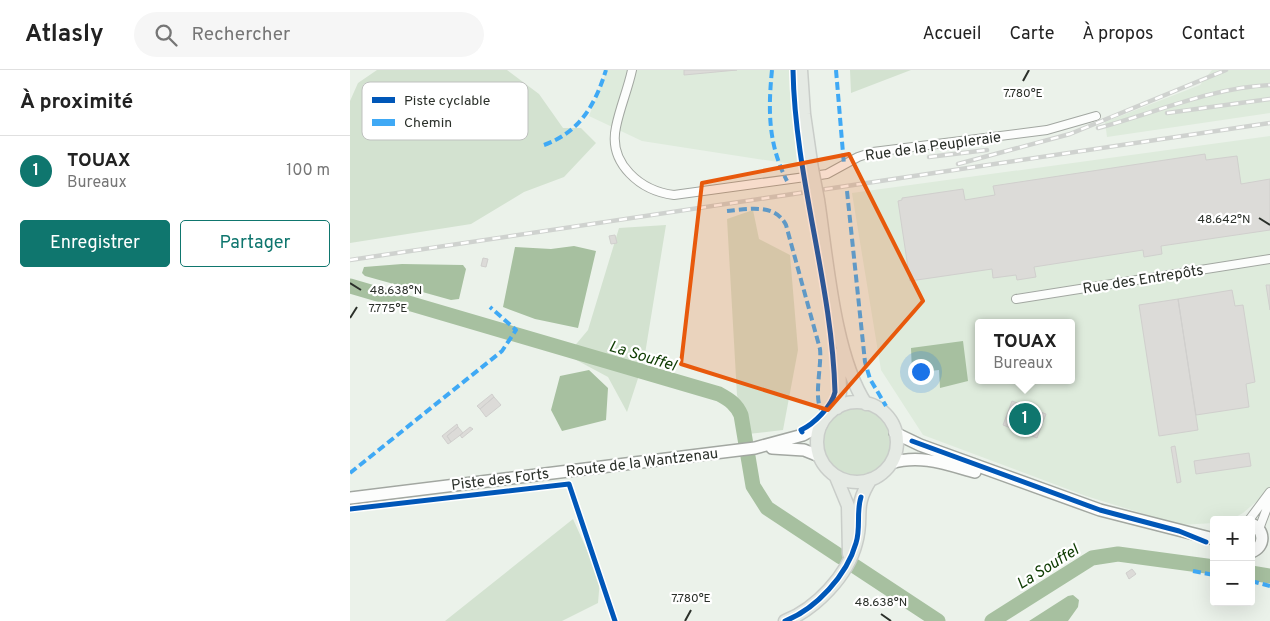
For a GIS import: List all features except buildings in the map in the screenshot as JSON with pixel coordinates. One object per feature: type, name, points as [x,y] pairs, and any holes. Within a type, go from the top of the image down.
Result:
[{"type":"main road","points":[[801,70],[804,114],[838,329],[851,378],[866,404]]},
{"type":"main road","points":[[837,408],[840,383],[838,329]]},
{"type":"main road","points":[[846,404],[866,404],[881,411],[892,424],[895,432],[896,448],[890,463],[882,473],[871,480],[853,482],[836,476],[829,471],[819,456],[817,446],[821,425],[837,408],[846,404]]},
{"type":"main road","name":"Route de la Wantzenau","points":[[350,498],[749,448],[803,435],[821,425]]},
{"type":"main road","points":[[895,432],[920,445],[1100,510],[1210,538]]},
{"type":"main road","name":"Route de la Wantzenau","points":[[749,448],[793,448],[819,456]]},
{"type":"main road","points":[[890,463],[910,458],[926,459],[1042,489]]},
{"type":"main road","points":[[836,476],[848,506],[849,558]]},
{"type":"main road","points":[[785,621],[795,617],[817,601],[841,574],[856,543],[859,502],[871,480]]},
{"type":"main road","points":[[1260,548],[1261,530]]},
{"type":"main road","points":[[1179,531],[1210,531]]},
{"type":"street","name":"Rue de la Peupleraie","points":[[632,70],[628,90],[616,127],[615,137],[620,157],[632,177],[653,191],[674,195],[823,175],[858,157],[873,152],[1047,130],[1096,116]]},
{"type":"street","name":"Rue des Entrepôts","points":[[1016,299],[1270,259]]},
{"type":"street","points":[[1252,516],[1270,492]]},
{"type":"street","points":[[1261,530],[1270,500]]},
{"type":"highlighted area","points":[[849,154],[923,301],[828,410],[681,364],[702,183]]},
{"type":"shaded area","points":[[377,70],[507,70],[523,82],[362,82],[362,140],[528,140],[528,86],[539,94],[563,128],[581,128],[596,143],[564,177],[524,192],[471,224],[350,243],[350,101],[358,83]]},
{"type":"shaded area","points":[[607,70],[789,70],[797,165],[642,141],[589,116]]},
{"type":"shaded area","points":[[850,70],[911,70],[851,93]]},
{"type":"shaded area","points":[[1212,70],[1270,70],[1270,113],[1107,137],[1105,122],[1200,85]]},
{"type":"shaded area","points":[[1270,136],[1270,490],[1237,516],[1210,516],[1210,523],[1180,525],[1086,496],[923,435],[881,370],[852,193]]},
{"type":"shaded area","points":[[753,210],[759,239],[790,255],[798,350],[783,430],[748,434],[737,395],[727,219]]},
{"type":"shaded area","points":[[666,225],[644,360],[627,412],[608,377],[567,355],[588,330],[619,228]]},
{"type":"shaded area","points":[[574,246],[596,251],[578,328],[535,319],[503,307],[515,247],[551,249]]},
{"type":"shaded area","points":[[402,264],[463,265],[466,269],[459,299],[451,300],[365,276],[362,273],[364,267]]},
{"type":"shaded area","points":[[963,341],[968,381],[940,388],[939,370],[912,373],[911,348]]},
{"type":"shaded area","points":[[589,370],[608,388],[606,420],[562,431],[551,410],[560,376]]},
{"type":"shaded area","points":[[849,407],[863,407],[876,413],[885,422],[891,435],[889,455],[881,467],[863,477],[849,477],[836,471],[827,462],[821,449],[821,435],[827,422],[836,413]]},
{"type":"shaded area","points":[[573,519],[600,579],[598,603],[562,621],[445,621]]},
{"type":"shaded area","points":[[1073,595],[1079,600],[1078,607],[1068,621],[1029,621],[1068,596]]},
{"type":"waterway","name":"La Souffel","points":[[350,286],[719,394],[732,403],[741,415],[753,486],[767,508],[841,557]]},
{"type":"waterway","name":"La Souffel","points":[[992,621],[1092,558],[1118,554],[1210,566]]},
{"type":"waterway","name":"La Souffel","points":[[853,565],[938,621]]},
{"type":"waterway","name":"La Souffel","points":[[1255,574],[1270,576]]},
{"type":"railway","points":[[958,164],[1070,134],[1226,70]]},
{"type":"railway","points":[[1098,128],[1204,96],[1248,87],[1270,85]]},
{"type":"railway","points":[[1167,113],[1270,99]]},
{"type":"railway","points":[[350,260],[1270,123]]},
{"type":"railway","points":[[929,157],[987,150]]},
{"type":"marked path","points":[[544,145],[567,133],[577,125],[597,95],[606,70]]},
{"type":"marked path","points":[[772,70],[771,127],[776,154],[787,181]]},
{"type":"marked path","points":[[836,70],[844,165]]},
{"type":"marked path","points":[[847,191],[865,362],[870,379],[886,406]]},
{"type":"marked path","points":[[727,211],[768,210],[775,213],[786,225],[820,349],[818,399],[822,411]]},
{"type":"marked path","points":[[350,473],[502,351],[516,330],[490,307]]},
{"type":"marked path","points":[[1193,571],[1210,574]]},
{"type":"marked path","points":[[1255,582],[1270,586]]},
{"type":"cycle path","points":[[793,70],[800,151],[827,311],[835,392],[826,409],[817,419],[801,430],[802,432]]},
{"type":"cycle path","points":[[912,441],[1100,510],[1179,531],[1206,542]]},
{"type":"cycle path","name":"Piste des Forts","points":[[350,509],[569,484],[615,621]]},
{"type":"cycle path","points":[[785,621],[797,616],[808,608],[829,590],[838,579],[852,555],[856,543],[861,497]]},
{"type":"place","name":"TOUAX","points":[[1025,419]]}]
